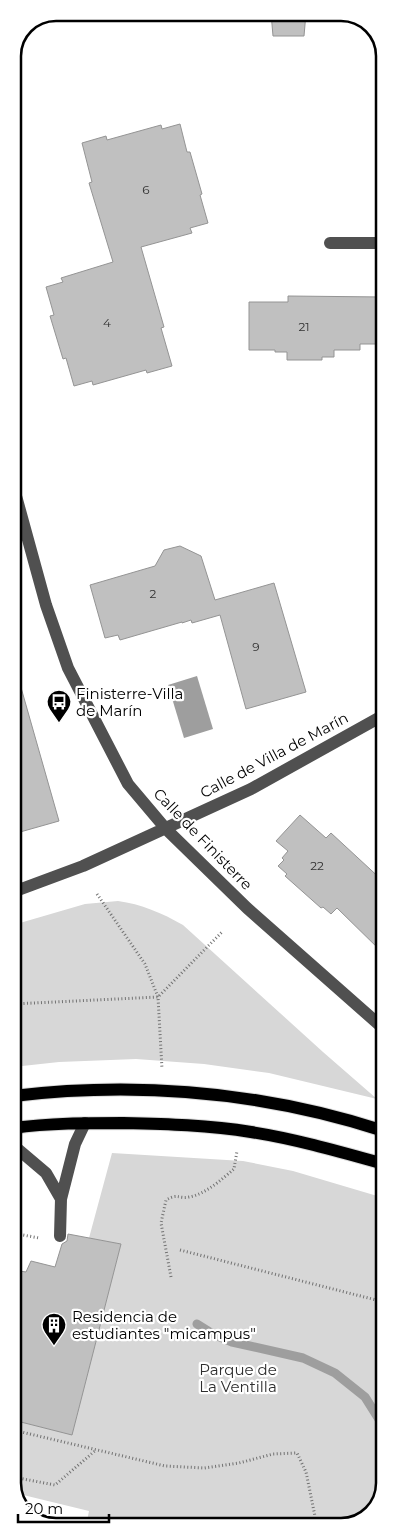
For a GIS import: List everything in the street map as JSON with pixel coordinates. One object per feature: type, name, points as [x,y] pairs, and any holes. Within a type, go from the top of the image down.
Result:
[{"type":"main road","points":[[21,1095],[78,1090],[131,1089],[232,1095],[326,1114],[376,1128]]},
{"type":"main road","points":[[21,1127],[85,1123],[176,1124],[228,1128],[312,1145],[376,1162]]},
{"type":"street","points":[[330,243],[376,243]]},
{"type":"street","name":"Calle de Finisterre","points":[[21,514],[46,605],[68,668],[128,784],[166,829],[253,913],[376,1022]]},
{"type":"street","name":"Calle de Villa de Marín","points":[[21,889],[83,866],[251,789],[376,719]]},
{"type":"street","points":[[60,1236],[61,1199],[75,1144],[85,1123]]},
{"type":"street","points":[[21,1152],[46,1173],[61,1199]]},
{"type":"path","points":[[97,894],[145,964],[158,997],[162,1069]]},
{"type":"path","points":[[21,1004],[158,997],[222,932]]},
{"type":"path","points":[[171,1278],[161,1223],[166,1200],[173,1196],[189,1197],[217,1183],[234,1169],[238,1149]]},
{"type":"path","points":[[21,1235],[40,1238],[41,1230]]},
{"type":"path","points":[[180,1250],[376,1300]]},
{"type":"path","points":[[21,1432],[165,1466],[204,1468],[239,1463],[274,1454],[297,1453],[306,1472],[315,1518]]},
{"type":"path","points":[[21,1479],[55,1485],[96,1450]]},
{"type":"green space","points":[[118,901],[135,904],[183,925],[376,1099],[269,1073],[204,1064],[136,1059],[59,1062],[21,1066],[21,923],[85,904]]},
{"type":"green space","name":"Parque de La Ventilla","points":[[112,1153],[243,1161],[293,1171],[376,1196],[376,1482],[374,1494],[367,1506],[352,1516],[340,1518],[88,1518],[89,1511],[24,1495],[21,1482],[21,1422],[72,1434],[121,1244],[89,1238]]},
{"type":"shaded area","points":[[197,676],[213,729],[184,738],[168,685]]},
{"type":"building","points":[[272,21],[305,21],[304,36],[273,36]]},
{"type":"building","points":[[180,124],[187,152],[190,152],[202,194],[200,195],[208,223],[190,228],[192,233],[141,247],[164,327],[161,328],[172,366],[147,373],[146,370],[93,385],[92,381],[74,386],[66,358],[63,359],[50,316],[54,315],[46,287],[63,282],[61,278],[113,262],[89,183],[92,182],[82,143],[106,136],[107,140],[161,125],[162,129]]},
{"type":"building","points":[[288,296],[376,297],[376,344],[360,344],[360,350],[334,350],[334,357],[322,357],[322,360],[287,360],[287,352],[249,350],[249,302],[288,302]]},
{"type":"building","points":[[180,546],[201,556],[215,600],[274,583],[306,692],[246,709],[220,615],[192,623],[191,620],[182,622],[120,640],[118,635],[105,638],[90,585],[155,566],[164,550]]},
{"type":"building","points":[[21,688],[59,821],[21,832]]},
{"type":"building","points":[[300,815],[326,838],[331,833],[376,875],[376,946],[337,908],[331,914],[323,907],[321,908],[285,876],[287,874],[278,866],[284,860],[282,858],[288,851],[276,841]]},
{"type":"building","name":"Residencia de estudiantes \"micampus\"","points":[[68,1234],[121,1244],[72,1435],[21,1422],[21,1271],[26,1272],[31,1261],[55,1267],[62,1244],[67,1241]]},
{"type":"waterway","points":[[197,1324],[213,1334],[232,1342],[303,1358],[335,1373],[365,1397],[376,1414]]},
{"type":"place","name":"Finisterre-Villa de Marín","points":[[59,723]]},
{"type":"place","name":"Residencia de estudiantes \"micampus\"","points":[[54,1346]]}]
